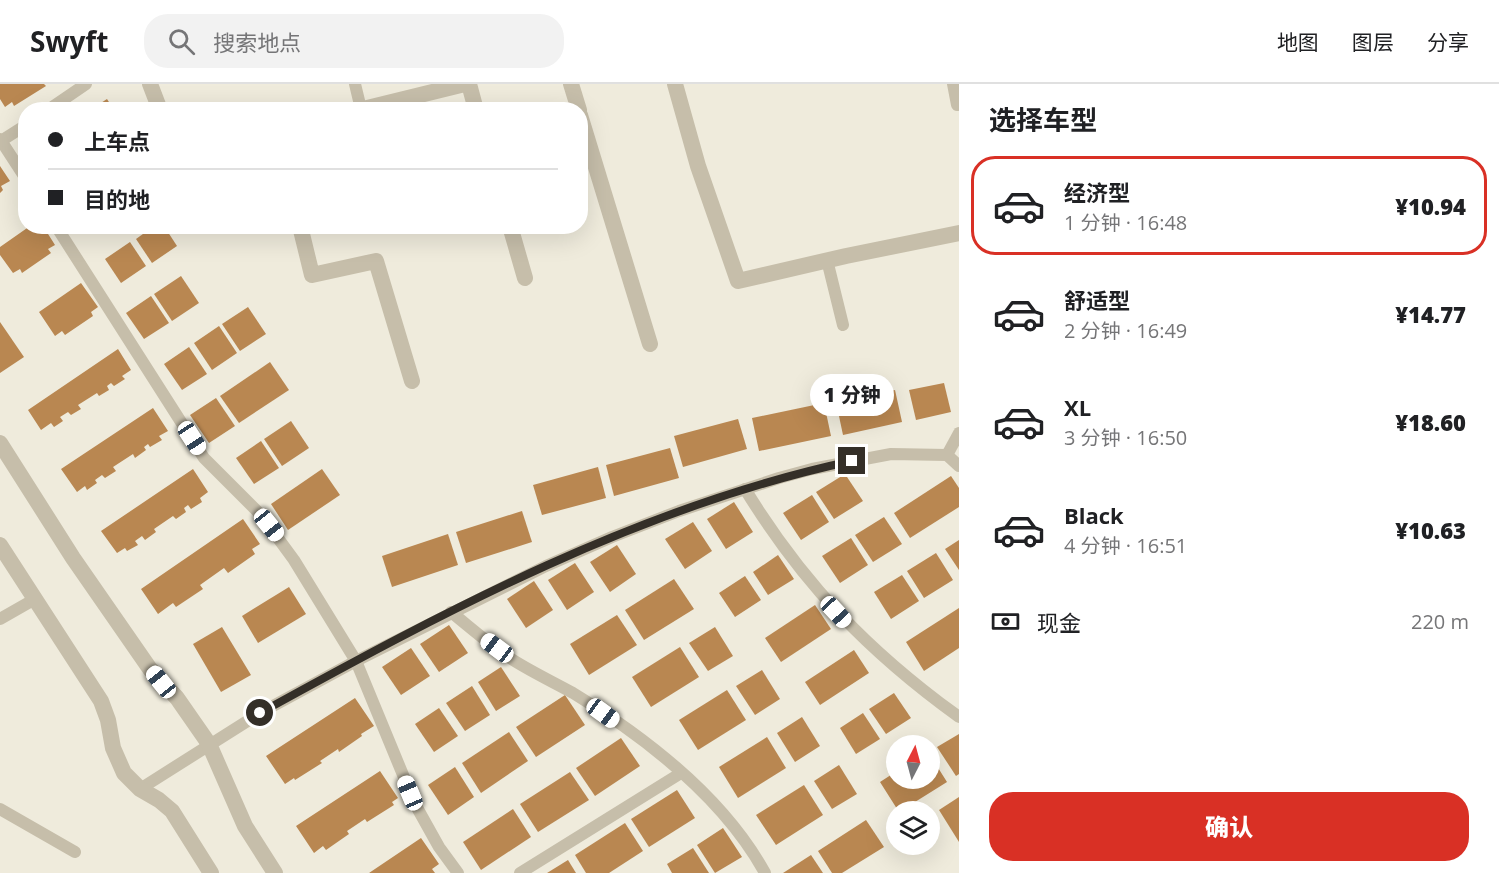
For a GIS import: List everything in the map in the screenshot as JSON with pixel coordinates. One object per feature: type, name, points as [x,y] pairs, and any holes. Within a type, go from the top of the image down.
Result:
[{"type":"street","points":[[150,84],[157,102]]},
{"type":"street","points":[[389,102],[462,84],[472,102]]},
{"type":"street","points":[[571,84],[577,102]]},
{"type":"street","points":[[675,84],[698,166],[738,281],[959,233]]},
{"type":"street","points":[[588,141],[650,344]]},
{"type":"street","points":[[302,234],[312,275],[376,261],[412,381]]},
{"type":"street","points":[[512,234],[525,278]]},
{"type":"street","points":[[0,443],[73,558],[150,669],[177,698],[209,745],[245,826],[275,873]]},
{"type":"street","points":[[0,545],[100,701],[108,720],[117,760],[124,773],[140,789],[172,811],[211,873]]},
{"type":"lane","points":[[60,102],[86,84]]},
{"type":"lane","points":[[355,84],[359,102]]},
{"type":"lane","points":[[953,84],[957,105]]},
{"type":"lane","points":[[18,130],[1,140],[18,167]]},
{"type":"lane","points":[[61,234],[204,458],[261,515],[277,535],[356,661],[415,804],[440,848],[458,873]]},
{"type":"lane","points":[[827,260],[843,325]]},
{"type":"lane","points":[[947,455],[959,433]]},
{"type":"lane","points":[[140,789],[260,713],[356,661],[451,612],[612,537],[778,478],[852,461],[891,454],[947,455],[959,466]]},
{"type":"lane","points":[[745,489],[796,566],[843,619],[885,660],[959,717]]},
{"type":"lane","points":[[0,619],[35,599]]},
{"type":"lane","points":[[451,612],[512,660],[574,694],[603,713],[681,773],[729,820],[765,873]]},
{"type":"lane","points":[[520,873],[681,773]]},
{"type":"lane","points":[[0,809],[75,852]]},
{"type":"building","points":[[0,84],[44,84],[46,86],[14,106],[12,102],[5,107],[0,99]]},
{"type":"building","points":[[0,166],[10,181],[1,186],[3,190],[0,193]]},
{"type":"building","points":[[19,234],[48,234],[55,245],[48,249],[51,253],[22,273],[20,269],[13,273],[0,255],[0,247]]},
{"type":"building","points":[[143,234],[169,234],[177,246],[152,263],[136,239]]},
{"type":"building","points":[[130,242],[146,266],[121,283],[105,259]]},
{"type":"building","points":[[181,276],[199,303],[172,321],[154,294]]},
{"type":"building","points":[[81,283],[98,307],[91,312],[93,316],[65,335],[62,331],[55,336],[39,312]]},
{"type":"building","points":[[151,296],[169,323],[144,339],[126,313]]},
{"type":"building","points":[[248,307],[266,334],[240,351],[222,324]]},
{"type":"building","points":[[0,322],[24,357],[0,373]]},
{"type":"building","points":[[219,326],[237,353],[212,370],[194,343]]},
{"type":"building","points":[[189,347],[207,374],[182,390],[164,364]]},
{"type":"building","points":[[118,349],[131,370],[122,376],[125,379],[114,386],[111,383],[107,386],[109,390],[99,396],[97,393],[78,405],[81,409],[71,415],[68,412],[60,417],[63,421],[54,427],[51,423],[41,430],[28,410]]},
{"type":"building","points":[[270,362],[289,390],[239,423],[220,396]]},
{"type":"building","points":[[944,383],[951,412],[916,420],[909,390]]},
{"type":"building","points":[[895,390],[902,422],[843,435],[836,402]]},
{"type":"building","points":[[216,398],[235,426],[209,443],[190,415]]},
{"type":"building","points":[[824,403],[831,436],[759,451],[752,418]]},
{"type":"building","points":[[153,408],[168,431],[159,436],[162,440],[150,447],[148,444],[144,447],[146,450],[135,458],[133,454],[113,467],[116,471],[105,478],[102,475],[95,480],[97,483],[87,490],[85,486],[77,492],[61,469]]},
{"type":"building","points":[[738,419],[747,449],[683,467],[674,436]]},
{"type":"building","points":[[291,421],[309,448],[282,466],[264,439]]},
{"type":"building","points":[[261,441],[279,468],[254,484],[236,458]]},
{"type":"building","points":[[670,448],[679,478],[614,496],[606,465]]},
{"type":"building","points":[[598,467],[606,498],[542,515],[533,485]]},
{"type":"building","points":[[193,469],[208,492],[200,498],[202,502],[191,509],[188,505],[184,508],[186,512],[176,519],[173,516],[154,529],[156,532],[145,540],[142,536],[135,541],[138,545],[127,551],[125,548],[117,553],[101,531]]},
{"type":"building","points":[[322,469],[340,495],[288,530],[271,504]]},
{"type":"building","points":[[845,474],[863,501],[834,519],[816,492]]},
{"type":"building","points":[[951,476],[959,488],[959,507],[910,538],[894,513]]},
{"type":"building","points":[[812,495],[829,522],[801,540],[783,513]]},
{"type":"building","points":[[734,502],[753,532],[726,549],[707,519]]},
{"type":"building","points":[[522,511],[532,542],[466,563],[456,532]]},
{"type":"building","points":[[884,517],[902,544],[873,562],[855,535]]},
{"type":"building","points":[[243,519],[260,544],[252,549],[255,554],[228,573],[224,568],[200,585],[203,589],[176,607],[173,603],[158,614],[141,589]]},
{"type":"building","points":[[693,522],[712,551],[685,569],[665,539]]},
{"type":"building","points":[[448,534],[458,565],[392,587],[382,556]]},
{"type":"building","points":[[851,538],[868,565],[840,583],[822,556]]},
{"type":"building","points":[[959,540],[959,570],[945,549]]},
{"type":"building","points":[[617,545],[636,574],[610,592],[590,562]]},
{"type":"building","points":[[936,553],[953,580],[924,598],[907,571]]},
{"type":"building","points":[[778,555],[794,579],[768,595],[753,572]]},
{"type":"building","points":[[575,563],[594,592],[567,610],[548,580]]},
{"type":"building","points":[[902,575],[919,601],[891,619],[874,592]]},
{"type":"building","points":[[745,576],[761,600],[735,617],[719,593]]},
{"type":"building","points":[[674,579],[694,609],[644,640],[625,610]]},
{"type":"building","points":[[534,581],[553,610],[526,628],[507,599]]},
{"type":"building","points":[[289,587],[306,614],[258,643],[242,616]]},
{"type":"building","points":[[815,605],[831,629],[781,662],[765,638]]},
{"type":"building","points":[[959,608],[959,648],[924,671],[906,642]]},
{"type":"building","points":[[617,615],[637,645],[589,675],[570,644]]},
{"type":"building","points":[[449,625],[468,653],[439,672],[420,644]]},
{"type":"building","points":[[222,627],[251,675],[221,692],[193,644]]},
{"type":"building","points":[[715,627],[733,656],[708,671],[689,643]]},
{"type":"building","points":[[680,647],[699,677],[651,707],[632,677]]},
{"type":"building","points":[[411,648],[430,676],[401,695],[382,667]]},
{"type":"building","points":[[854,650],[869,673],[820,705],[805,682]]},
{"type":"building","points":[[501,667],[520,696],[496,711],[478,682]]},
{"type":"building","points":[[762,670],[780,699],[755,715],[736,686]]},
{"type":"building","points":[[472,686],[490,715],[465,731],[446,703]]},
{"type":"building","points":[[727,690],[746,720],[698,750],[679,720]]},
{"type":"building","points":[[894,693],[911,718],[886,734],[869,709]]},
{"type":"building","points":[[565,695],[585,725],[536,757],[516,727]]},
{"type":"building","points":[[355,698],[374,726],[339,752],[338,749],[320,761],[322,763],[285,784],[266,756]]},
{"type":"building","points":[[439,708],[458,736],[434,752],[415,724]]},
{"type":"building","points":[[863,713],[880,739],[856,754],[840,728]]},
{"type":"building","points":[[802,717],[820,746],[795,762],[777,733]]},
{"type":"building","points":[[509,732],[528,761],[481,793],[462,763]]},
{"type":"building","points":[[959,734],[959,774],[956,776],[940,752],[940,745]]},
{"type":"building","points":[[767,737],[786,768],[738,798],[719,767]]},
{"type":"building","points":[[621,738],[640,766],[595,796],[576,768]]},
{"type":"building","points":[[839,765],[857,794],[832,809],[814,781]]},
{"type":"building","points":[[455,767],[474,797],[448,815],[428,785]]},
{"type":"building","points":[[380,771],[398,798],[392,802],[394,805],[367,822],[365,819],[347,831],[349,834],[326,850],[323,846],[314,853],[296,826]]},
{"type":"building","points":[[940,771],[947,782],[940,786]]},
{"type":"building","points":[[570,772],[589,800],[538,832],[520,804]]},
{"type":"building","points":[[886,778],[886,789],[936,789],[917,801],[892,801],[880,782]]},
{"type":"building","points":[[804,785],[823,815],[776,845],[756,815]]},
{"type":"building","points":[[677,790],[695,818],[649,847],[631,819]]},
{"type":"building","points":[[959,797],[959,842],[940,812]]},
{"type":"building","points":[[513,809],[531,837],[481,870],[463,842]]},
{"type":"building","points":[[866,820],[884,847],[842,873],[832,873],[818,851]]},
{"type":"building","points":[[625,823],[643,851],[609,873],[586,873],[575,855]]},
{"type":"building","points":[[723,828],[742,857],[715,873],[697,845]]},
{"type":"building","points":[[421,838],[439,864],[432,869],[435,873],[369,873]]},
{"type":"building","points":[[693,848],[709,873],[672,873],[667,864]]},
{"type":"building","points":[[811,855],[823,873],[783,873]]},
{"type":"building","points":[[568,860],[576,873],[547,873]]},
{"type":"route","points":[[260,713],[481,597],[612,537],[679,511],[778,478],[852,461]]}]
